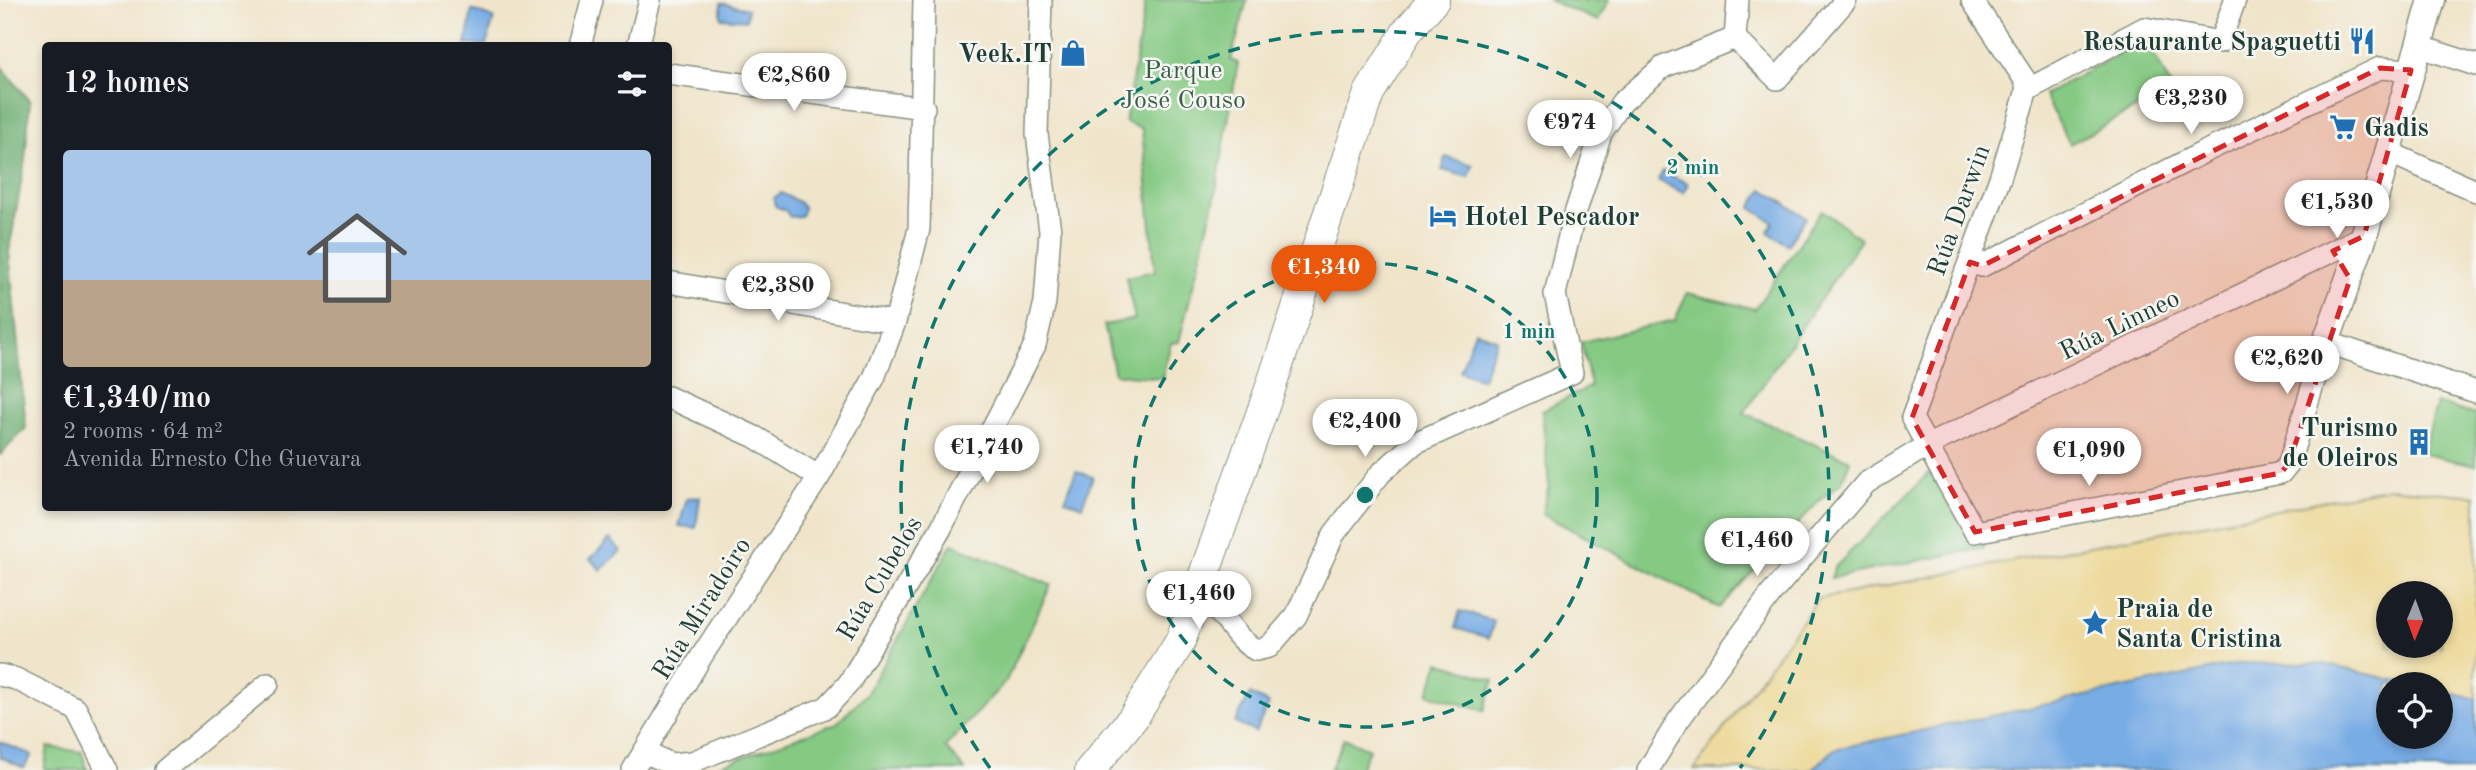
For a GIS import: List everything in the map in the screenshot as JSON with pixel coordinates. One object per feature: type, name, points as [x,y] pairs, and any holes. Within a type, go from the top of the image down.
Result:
[{"type":"main road","points":[[1090,770],[1133,718],[1180,642],[1197,600],[1369,93],[1408,30],[1434,0]]},
{"type":"street","points":[[581,42],[592,0]]},
{"type":"street","points":[[639,42],[650,0]]},
{"type":"street","name":"Rúa Miradoiro","points":[[633,770],[703,654],[819,477],[874,379],[895,322],[919,229],[924,108],[923,0]]},
{"type":"street","name":"Rúa Cubelos","points":[[645,751],[671,764],[692,762],[827,707],[849,682],[940,530],[1035,345],[1045,302],[1049,231],[1037,134],[1036,101],[1041,0]]},
{"type":"street","points":[[1735,38],[1738,0]]},
{"type":"street","points":[[1735,38],[1777,79],[1846,0]]},
{"type":"street","points":[[1972,0],[2025,80],[2027,90],[2144,28],[2220,42],[2235,0]]},
{"type":"street","points":[[1928,445],[1975,532],[2281,473],[2289,463],[2326,342],[2364,236],[2432,0]]},
{"type":"street","points":[[1197,600],[1212,615],[1226,619],[1242,643],[1256,650],[1269,647],[1296,616],[1334,534],[1380,474],[1415,443],[1572,373],[1555,294],[1573,220],[1601,133],[1622,102],[1663,67],[1735,38]]},
{"type":"street","points":[[1970,262],[1982,266],[2202,153],[2380,68],[2414,58],[2476,65]]},
{"type":"street","points":[[672,75],[924,108]]},
{"type":"street","name":"Rúa Darwin","points":[[1928,445],[1912,418],[1970,262],[2027,90]]},
{"type":"street","points":[[2388,152],[2476,191]]},
{"type":"street","name":"Rúa Linneo","points":[[1648,770],[1678,721],[1771,594],[1866,483],[1928,445],[2364,236]]},
{"type":"street","points":[[2333,251],[2350,279]]},
{"type":"street","points":[[672,283],[895,322]]},
{"type":"street","points":[[2326,342],[2476,392]]},
{"type":"street","points":[[672,399],[755,437],[819,477]]},
{"type":"street","points":[[0,675],[16,679],[76,709],[107,770]]},
{"type":"street","points":[[164,770],[268,684]]},
{"type":"highlighted area","points":[[2380,68],[2411,70],[2364,236],[2333,251],[2350,279],[2289,463],[2281,473],[1975,532],[1912,418],[1970,262],[1982,266]]},
{"type":"green space","name":"Parque José Couso","points":[[1146,0],[1247,0],[1231,60],[1238,63],[1214,202],[1179,342],[1171,343],[1162,378],[1115,374],[1104,325],[1135,319],[1126,277],[1155,271],[1142,129],[1125,122]]},
{"type":"green space","points":[[1548,0],[1609,0],[1598,21]]},
{"type":"green space","points":[[2146,39],[2172,89],[2070,144],[2044,95]]},
{"type":"green space","points":[[0,65],[30,101],[25,160],[9,252],[26,428],[0,455]]},
{"type":"green space","points":[[1822,210],[1861,239],[1744,413],[1850,460],[1842,482],[1821,499],[1719,608],[1542,514],[1549,485],[1542,411],[1591,386],[1581,342],[1675,320],[1687,293],[1755,309]]},
{"type":"green space","points":[[2437,403],[2476,415],[2476,465],[2423,454]]},
{"type":"green space","points":[[1933,469],[1984,541],[1984,548],[1831,578],[1835,567]]},
{"type":"green space","points":[[952,544],[1051,585],[1006,681],[945,747],[965,770],[706,770],[837,723],[867,693]]},
{"type":"green space","points":[[1439,662],[1494,680],[1484,711],[1428,694]]},
{"type":"green space","points":[[1344,738],[1369,749],[1360,770],[1330,770]]},
{"type":"green space","points":[[48,747],[82,752],[87,770],[44,770]]},
{"type":"sand","name":"Praia de Santa Cristina","points":[[2389,488],[2476,496],[2476,699],[2453,694],[2453,672],[2376,672],[2376,676],[2324,664],[1835,749],[1812,770],[1694,770],[1818,599]]},
{"type":"water","points":[[721,3],[748,9],[746,20],[721,18]]},
{"type":"water","points":[[472,10],[494,18],[487,42],[467,42]]},
{"type":"water","points":[[1446,157],[1473,165],[1469,177],[1442,170]]},
{"type":"water","points":[[1663,171],[1688,184],[1683,193],[1658,180]]},
{"type":"water","points":[[1763,189],[1806,217],[1788,245],[1768,232],[1773,222],[1751,208]]},
{"type":"water","points":[[781,193],[799,202],[804,208],[801,216],[790,217],[785,210],[775,206],[774,198]]},
{"type":"water","points":[[1475,331],[1497,339],[1482,379],[1460,371]]},
{"type":"water","points":[[1076,471],[1093,477],[1082,506],[1065,500]]},
{"type":"water","points":[[700,497],[696,528],[679,526],[687,498]]},
{"type":"water","points":[[610,539],[621,551],[601,570],[590,559]]},
{"type":"water","points":[[1460,611],[1494,621],[1489,638],[1455,628]]},
{"type":"water","points":[[2241,663],[2324,664],[2376,676],[2376,749],[2453,749],[2453,694],[2476,699],[2476,770],[1812,770],[1835,749]]},
{"type":"water","points":[[1250,694],[1269,704],[1255,732],[1235,723]]},
{"type":"water","points":[[0,742],[32,755],[24,768],[0,757]]},
{"type":"place","name":"Restaurante Spaguetti","points":[[2362,41]]},
{"type":"place","name":"Veek.IT","points":[[1073,53]]},
{"type":"place","name":"Gadis","points":[[2343,127]]},
{"type":"place","name":"Hotel Pescador","points":[[1443,216]]},
{"type":"place","name":"Turismo de Oleiros","points":[[2419,442]]},
{"type":"place","name":"Praia de Santa Cristina","points":[[2095,623]]}]
